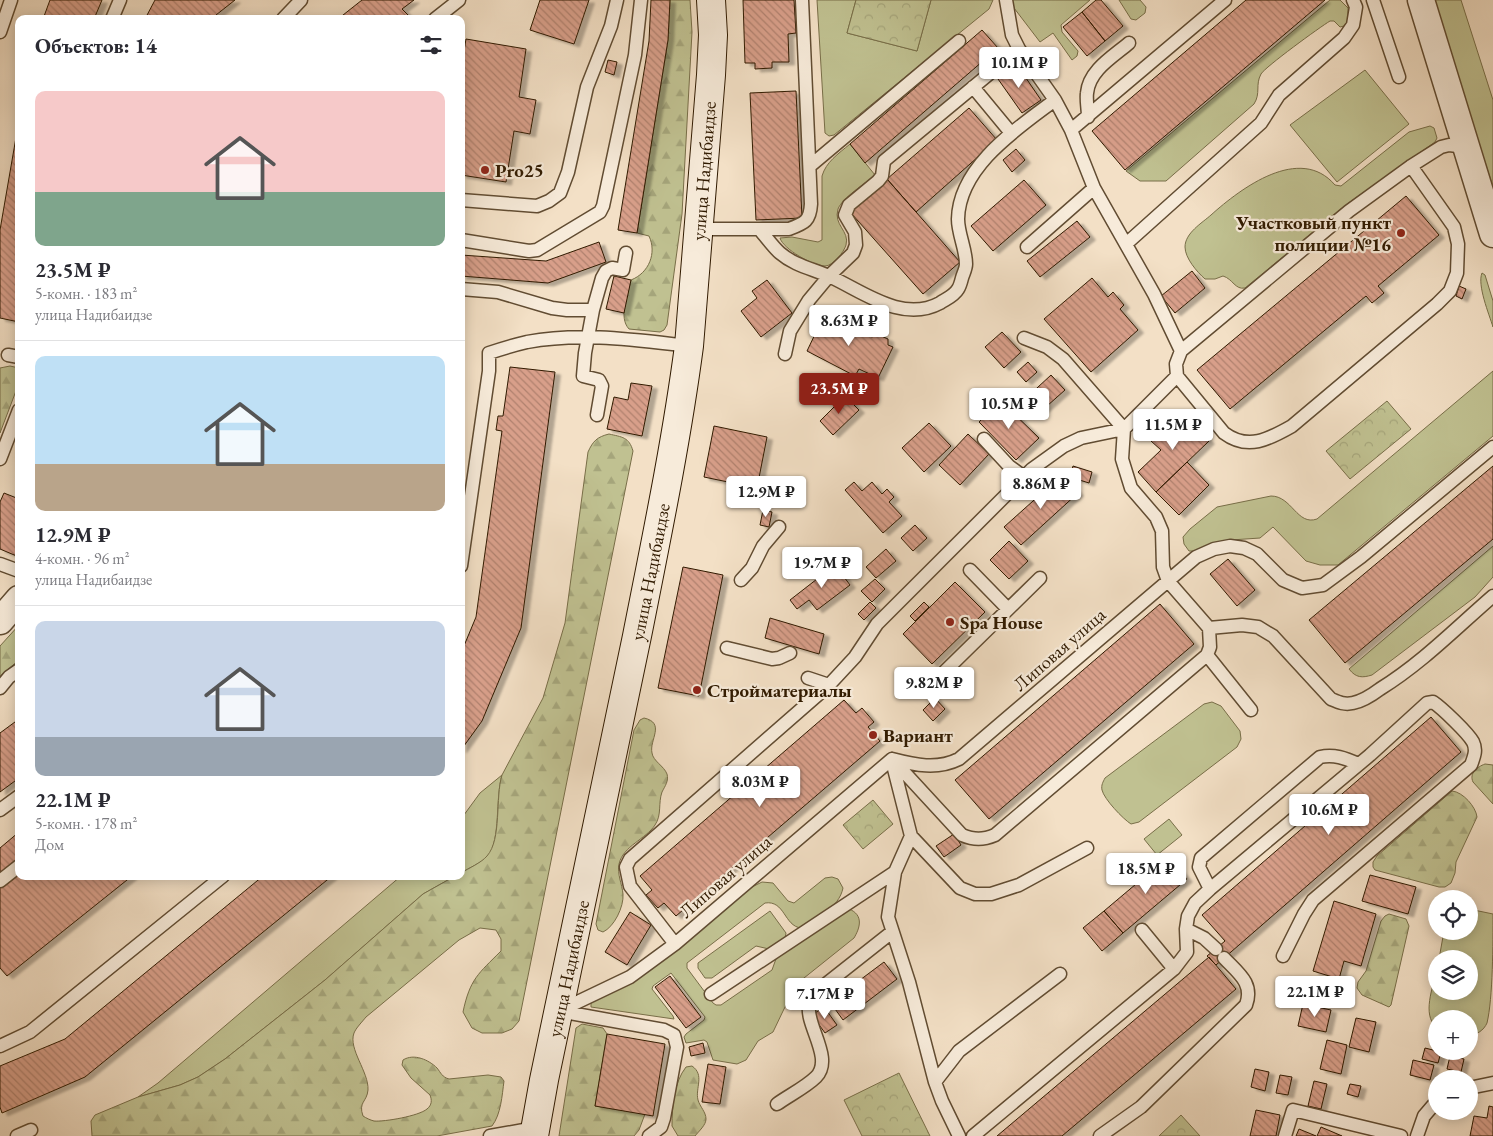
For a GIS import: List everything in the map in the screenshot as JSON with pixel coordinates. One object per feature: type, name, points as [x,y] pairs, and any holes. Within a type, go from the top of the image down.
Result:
[{"type":"main road","name":"улица Надибаидзе","points":[[534,1132],[672,455],[689,346],[711,75],[713,35],[711,0]]},
{"type":"street","points":[[1421,0],[1493,234]]},
{"type":"lane","points":[[0,32],[10,0]]},
{"type":"lane","points":[[114,15],[120,0]]},
{"type":"lane","points":[[287,15],[301,0]]},
{"type":"lane","points":[[440,15],[459,0]]},
{"type":"lane","points":[[465,200],[537,206],[549,201],[560,193],[568,172],[587,87],[611,26],[617,0]]},
{"type":"lane","points":[[465,241],[529,251],[537,250],[600,212],[603,206],[635,56],[641,0]]},
{"type":"lane","points":[[698,229],[789,229],[803,224],[810,215],[810,166],[802,0]]},
{"type":"lane","points":[[1006,0],[1012,35],[1019,49],[1055,100],[1071,130],[1094,188],[1154,294],[1181,351]]},
{"type":"lane","points":[[1071,130],[1225,0]]},
{"type":"lane","points":[[1126,244],[1261,122],[1279,95],[1344,38],[1354,25],[1356,7],[1353,0]]},
{"type":"lane","points":[[1373,0],[1399,77]]},
{"type":"lane","points":[[810,166],[959,41]]},
{"type":"lane","points":[[1088,117],[1087,92],[1090,80],[1097,70],[1129,43]]},
{"type":"lane","points":[[785,354],[790,331],[809,300],[852,253],[856,245],[855,232],[845,215],[849,205],[882,176],[884,161],[995,69]]},
{"type":"lane","points":[[973,87],[1011,133]]},
{"type":"lane","points":[[760,230],[781,254],[801,266],[829,276],[890,306],[902,309],[926,309],[950,298],[958,289],[966,265],[958,219],[962,199],[972,176],[980,164],[1011,133],[1055,100]]},
{"type":"lane","points":[[1411,166],[1454,227],[1458,244],[1457,273],[1450,291],[1292,426],[1268,440],[1250,442],[1232,438],[1224,433],[1177,376],[1176,364],[1181,351],[1349,211],[1411,166],[1441,147],[1449,145],[1466,148]]},
{"type":"lane","points":[[1027,246],[1094,188]]},
{"type":"lane","points":[[597,415],[602,386],[599,380],[583,376],[588,336],[602,278],[606,271],[612,268],[623,270],[626,253]]},
{"type":"lane","points":[[465,289],[498,292],[552,308],[593,310]]},
{"type":"lane","points":[[465,538],[489,371],[489,353],[525,342],[588,336],[689,346]]},
{"type":"lane","points":[[892,759],[962,835],[972,839],[984,839],[995,836],[1207,654],[1210,647],[1209,628],[1168,581],[1163,567],[1162,531],[1156,517],[1131,488],[1122,459],[1124,429],[1063,359],[1047,347],[1024,338]]},
{"type":"lane","points":[[675,944],[630,886],[626,867],[630,859],[829,685],[855,657],[877,624],[1032,469],[1064,446],[1081,438],[1124,429],[1177,376]]},
{"type":"lane","points":[[0,459],[15,420]]},
{"type":"lane","points":[[984,440],[1009,466],[1024,478]]},
{"type":"lane","name":"Липовая улица","points":[[559,1011],[630,977],[675,944],[892,759],[912,764],[933,766],[948,764],[959,759],[1196,557],[1214,549],[1230,546],[1244,548],[1257,554],[1283,580],[1302,588],[1323,585],[1368,551],[1493,447]]},
{"type":"lane","points":[[741,580],[752,568],[763,546],[779,527]]},
{"type":"lane","points":[[0,564],[15,570]]},
{"type":"lane","points":[[970,570],[1008,609]]},
{"type":"lane","points":[[904,684],[928,683],[937,679],[1040,578]]},
{"type":"lane","points":[[1209,628],[1242,625],[1258,628],[1273,636],[1331,699],[1342,704],[1352,703],[1364,699],[1398,678],[1492,599]]},
{"type":"lane","points":[[727,648],[772,659],[790,653]]},
{"type":"lane","points":[[1207,654],[1251,710]]},
{"type":"lane","points":[[0,688],[15,673]]},
{"type":"lane","points":[[808,678],[829,685]]},
{"type":"lane","points":[[973,1136],[1174,969],[1186,952],[1188,916],[1195,904],[1210,889],[1427,703],[1430,702],[1441,708],[1472,742],[1475,752],[1471,765],[1313,900],[1283,956]]},
{"type":"lane","points":[[1210,889],[1199,867],[1201,858],[1320,757],[1328,755],[1338,756],[1358,764]]},
{"type":"lane","points":[[892,759],[911,836],[960,888],[975,894],[991,894],[1019,885],[1087,848]]},
{"type":"lane","points":[[0,810],[15,799]]},
{"type":"lane","points":[[911,836],[895,872],[888,917],[909,982],[935,1082],[959,1136]]},
{"type":"lane","points":[[0,881],[15,869]]},
{"type":"lane","points":[[711,994],[895,872]]},
{"type":"lane","points":[[0,1046],[30,1032],[218,880]]},
{"type":"lane","points":[[1100,1136],[1141,1108],[1246,1005],[1249,993],[1248,984],[1204,938],[1186,929]]},
{"type":"lane","points":[[1142,930],[1174,969]]},
{"type":"lane","points":[[777,1104],[817,1076],[822,1063],[809,1013],[812,997],[823,986],[892,932]]},
{"type":"lane","points":[[935,1082],[959,1051],[1060,974]]},
{"type":"lane","points":[[559,1011],[664,1030],[674,1035],[676,1047],[664,1132],[649,1136]]},
{"type":"lane","points":[[1478,1086],[1493,1083]]},
{"type":"lane","points":[[1285,1136],[1293,1110],[1400,1136]]},
{"type":"lane","points":[[1417,1136],[1424,1116],[1428,1111]]},
{"type":"lane","points":[[17,1136],[31,1130]]},
{"type":"lane","points":[[490,1136],[534,1132]]},
{"type":"green space","points":[[670,0],[690,0],[692,32],[682,214],[667,325],[660,332],[629,329],[624,318],[624,312],[631,280],[643,273],[652,256],[649,236],[637,233],[668,40]]},
{"type":"green space","points":[[817,0],[856,0],[847,33],[917,51],[931,0],[993,0],[989,9],[834,135],[829,136],[825,133]]},
{"type":"green space","points":[[856,0],[931,0],[917,51],[847,33]]},
{"type":"green space","points":[[1012,0],[1090,0],[1061,25],[1062,32],[1078,51],[1077,56],[1072,60],[1053,33],[1040,42],[1014,8]]},
{"type":"green space","points":[[1119,0],[1140,0],[1146,7],[1145,13],[1136,20],[1131,19]]},
{"type":"green space","points":[[1330,0],[1340,0],[1348,8],[1348,21],[1344,26],[1340,27],[1334,21],[1330,21],[1293,47],[1265,70],[1259,78],[1254,104],[1166,181],[1140,181],[1126,171]]},
{"type":"green space","points":[[1432,0],[1461,0],[1493,100],[1493,187]]},
{"type":"green space","points":[[1365,70],[1409,124],[1337,182],[1290,125]]},
{"type":"green space","points":[[1430,126],[1434,128],[1437,138],[1435,142],[1347,204],[1245,288],[1236,286],[1223,276],[1215,279],[1205,279],[1189,260],[1185,247],[1191,233],[1224,204],[1254,183],[1288,169],[1305,169],[1321,173],[1335,185],[1341,186],[1409,132]]},
{"type":"green space","points":[[850,144],[875,175],[840,205],[837,215],[847,240],[845,248],[835,261],[825,266],[820,265],[792,252],[780,238],[792,237],[818,242],[822,240],[822,176],[829,162]]},
{"type":"green space","points":[[1482,273],[1485,275],[1493,301],[1493,327],[1482,292]]},
{"type":"green space","points":[[15,367],[15,394],[0,433],[0,368]]},
{"type":"green space","points":[[1493,371],[1493,436],[1338,565],[1320,565],[1306,561],[1273,527],[1260,538],[1231,540],[1199,551],[1189,551],[1184,544],[1183,537],[1190,529],[1217,507],[1271,496],[1278,497],[1284,501],[1304,518],[1310,520],[1317,519]]},
{"type":"green space","points":[[1387,401],[1411,429],[1350,479],[1326,451]]},
{"type":"green space","points":[[609,434],[621,437],[627,440],[633,451],[519,1021],[512,1029],[502,1033],[482,1033],[472,1028],[463,1012],[472,984],[501,951],[501,939],[496,930],[480,928],[459,940],[366,1017],[355,1031],[353,1039],[368,1090],[362,1105],[364,1117],[374,1121],[393,1119],[423,1112],[430,1106],[430,1095],[411,1078],[402,1065],[403,1060],[416,1057],[430,1062],[443,1076],[449,1079],[488,1075],[501,1077],[504,1081],[501,1105],[492,1126],[437,1136],[92,1136],[91,1121],[95,1115],[138,1097],[180,1085],[198,1077],[225,1059],[325,980],[423,894],[448,880],[465,880],[465,871],[487,856],[492,849],[495,839],[502,775],[543,698],[565,623],[588,452],[596,440]]},
{"type":"green space","points":[[1493,546],[1493,577],[1475,597],[1372,675],[1359,676],[1349,669]]},
{"type":"green space","points":[[15,629],[15,663],[0,676],[0,646]]},
{"type":"green space","points":[[1212,702],[1221,706],[1240,731],[1241,739],[1237,747],[1139,822],[1131,824],[1114,809],[1103,794],[1102,784],[1105,778],[1204,704]]},
{"type":"green space","points":[[644,718],[651,720],[654,724],[655,732],[652,753],[654,759],[666,771],[667,781],[662,792],[655,825],[630,847],[621,858],[619,875],[623,894],[622,905],[611,926],[603,932],[598,930],[596,924],[634,730],[640,720]]},
{"type":"green space","points":[[1485,764],[1493,765],[1493,804],[1472,779],[1474,771]]},
{"type":"green space","points":[[502,775],[495,839],[492,849],[485,859],[465,871],[465,814],[480,793]]},
{"type":"green space","points":[[1452,791],[1460,794],[1468,801],[1477,817],[1456,862],[1455,873],[1451,883],[1445,887],[1439,887],[1375,870],[1373,862],[1377,856]]},
{"type":"green space","points":[[873,800],[893,824],[863,849],[843,825]]},
{"type":"green space","points":[[1169,819],[1182,835],[1157,855],[1144,839]]},
{"type":"green space","points":[[832,877],[838,879],[843,888],[841,895],[832,907],[801,928],[791,923],[777,905],[765,903],[687,963],[687,968],[713,1003],[721,1005],[772,970],[777,956],[849,909],[859,918],[858,930],[854,938],[799,982],[773,1032],[758,1041],[746,1060],[737,1064],[713,1060],[707,1042],[704,1040],[686,1043],[684,1037],[686,1034],[704,1020],[705,1017],[671,973],[653,986],[652,989],[674,1019],[591,1007],[591,1002],[678,948],[752,887],[762,882],[773,883],[788,901],[794,903],[825,878]]},
{"type":"green space","points":[[396,880],[448,880],[423,894],[325,980],[225,1059],[198,1077],[180,1085],[138,1097],[158,1083]]},
{"type":"green space","points":[[770,911],[786,933],[785,939],[769,949],[756,946],[712,978],[705,978],[698,968],[698,963]]},
{"type":"green space","points":[[1478,911],[1493,914],[1489,1012],[1487,1023],[1480,1032],[1478,1033],[1478,1010],[1429,1010],[1430,1000],[1478,1000],[1478,950],[1441,950],[1442,940],[1478,940]]},
{"type":"green space","points":[[1389,914],[1406,919],[1409,926],[1389,1007],[1362,995],[1357,988],[1358,982],[1366,971],[1381,921]]},
{"type":"green space","points":[[582,1024],[603,1028],[607,1034],[595,1106],[645,1114],[639,1130],[634,1136],[559,1136],[576,1028]]},
{"type":"green space","points":[[692,1066],[698,1073],[697,1095],[706,1121],[695,1136],[678,1136],[672,1126],[674,1095],[682,1073],[686,1067]]},
{"type":"green space","points":[[899,1073],[930,1136],[862,1136],[844,1100]]},
{"type":"green space","points":[[1181,1115],[1200,1136],[1159,1136]]},
{"type":"building","points":[[50,0],[102,0],[96,15],[44,15]]},
{"type":"building","points":[[155,0],[235,0],[216,15],[147,15]]},
{"type":"building","points":[[362,0],[414,0],[402,9],[408,15],[343,15]]},
{"type":"building","points":[[540,0],[589,0],[574,44],[530,30]]},
{"type":"building","points":[[651,0],[670,0],[668,40],[637,233],[618,230],[649,41]]},
{"type":"building","points":[[743,0],[794,0],[796,33],[788,34],[789,62],[772,62],[772,68],[755,69],[755,63],[745,63]]},
{"type":"building","points":[[1096,0],[1101,0],[1123,26],[1105,41],[1082,12]]},
{"type":"building","points":[[1246,0],[1325,0],[1125,170],[1092,131]]},
{"type":"building","points":[[1082,12],[1105,41],[1087,56],[1063,27]]},
{"type":"building","points":[[982,30],[998,48],[865,163],[850,144]]},
{"type":"building","points":[[466,39],[526,49],[519,97],[536,100],[530,134],[514,131],[506,182],[465,176]]},
{"type":"building","points":[[608,60],[617,62],[614,75],[605,72]]},
{"type":"building","points":[[1017,65],[1041,100],[1022,113],[998,79]]},
{"type":"building","points":[[796,91],[802,218],[756,220],[750,93]]},
{"type":"building","points":[[969,108],[997,140],[916,212],[887,179]]},
{"type":"building","points":[[15,143],[15,321],[0,318],[0,230]]},
{"type":"building","points":[[1016,149],[1025,160],[1012,172],[1003,160]]},
{"type":"building","points":[[887,179],[960,262],[923,294],[850,212]]},
{"type":"building","points":[[1024,180],[1046,205],[993,251],[971,226]]},
{"type":"building","points":[[1406,196],[1439,235],[1378,286],[1384,293],[1372,303],[1366,296],[1230,409],[1197,370]]},
{"type":"building","points":[[1077,221],[1090,237],[1040,277],[1027,261]]},
{"type":"building","points":[[599,242],[606,262],[548,283],[465,276],[465,255],[546,261]]},
{"type":"building","points":[[1192,271],[1205,288],[1175,313],[1161,296]]},
{"type":"building","points":[[614,276],[631,280],[624,313],[606,309]]},
{"type":"building","points":[[1092,278],[1108,297],[1113,292],[1124,305],[1120,309],[1138,330],[1091,372],[1044,319]]},
{"type":"building","points":[[767,280],[792,313],[761,337],[741,311],[757,298],[752,291]]},
{"type":"building","points":[[1459,286],[1466,289],[1462,299],[1456,296]]},
{"type":"building","points":[[823,311],[872,337],[877,334],[888,339],[888,345],[893,347],[878,378],[859,369],[855,376],[807,351],[818,328],[815,326]]},
{"type":"building","points":[[1002,332],[1021,352],[1004,368],[985,347]]},
{"type":"building","points":[[1028,362],[1037,372],[1026,382],[1017,372]]},
{"type":"building","points":[[510,367],[555,372],[521,628],[482,721],[465,744],[465,643],[476,617],[502,431],[496,430],[498,416],[503,416]]},
{"type":"building","points":[[1051,375],[1065,390],[1038,414],[1024,400]]},
{"type":"building","points":[[631,383],[652,386],[642,436],[607,429],[614,397],[628,400]]},
{"type":"building","points":[[845,396],[859,410],[833,435],[820,421]]},
{"type":"building","points":[[1001,401],[1039,438],[1016,460],[979,422]]},
{"type":"building","points":[[1181,412],[1209,441],[1156,492],[1138,472],[1161,450],[1151,441]]},
{"type":"building","points":[[929,423],[951,446],[924,472],[902,448]]},
{"type":"building","points":[[714,426],[767,437],[757,488],[704,477]]},
{"type":"building","points":[[968,434],[989,454],[960,485],[939,465]]},
{"type":"building","points":[[1187,462],[1209,485],[1179,515],[1156,492]]},
{"type":"building","points":[[1073,466],[1092,472],[1089,483],[1070,477]]},
{"type":"building","points":[[1493,466],[1493,539],[1345,663],[1309,620]]},
{"type":"building","points":[[1062,475],[1078,493],[1021,545],[1004,527]]},
{"type":"building","points":[[854,482],[862,491],[872,482],[882,494],[887,489],[894,497],[889,502],[902,516],[883,533],[845,490]]},
{"type":"building","points":[[4,493],[15,497],[15,555],[0,549],[0,502]]},
{"type":"building","points":[[763,510],[772,512],[769,527],[760,525]]},
{"type":"building","points":[[915,525],[927,538],[913,551],[901,538]]},
{"type":"building","points":[[1009,541],[1028,561],[1009,579],[990,560]]},
{"type":"building","points":[[886,549],[896,561],[876,578],[866,567]]},
{"type":"building","points":[[1228,559],[1255,590],[1237,606],[1210,574]]},
{"type":"building","points":[[835,565],[850,585],[817,610],[809,600],[797,609],[790,600]]},
{"type":"building","points":[[683,567],[723,575],[699,696],[658,688]]},
{"type":"building","points":[[875,579],[885,589],[872,602],[861,591]]},
{"type":"building","points":[[955,582],[985,612],[932,664],[903,634]]},
{"type":"building","points":[[870,602],[876,608],[864,620],[858,614]]},
{"type":"building","points":[[924,602],[929,607],[915,621],[910,616]]},
{"type":"building","points":[[1160,604],[1194,644],[989,819],[955,780]]},
{"type":"building","points":[[770,618],[824,634],[819,654],[765,638]]},
{"type":"building","points":[[935,698],[945,709],[933,721],[923,710]]},
{"type":"building","points":[[844,700],[856,713],[862,708],[874,722],[868,727],[880,741],[676,916],[664,903],[658,908],[646,895],[652,890],[640,876]]},
{"type":"building","points":[[1431,717],[1461,752],[1216,965],[1207,956],[1225,941],[1202,915]]},
{"type":"building","points":[[15,722],[15,781],[0,792],[0,733]]},
{"type":"building","points":[[954,834],[961,845],[944,857],[936,846]]},
{"type":"building","points":[[15,835],[15,880],[127,880],[7,976],[0,968],[0,848]]},
{"type":"building","points":[[1168,857],[1187,879],[1123,933],[1104,911]]},
{"type":"building","points":[[1370,875],[1416,887],[1408,914],[1362,901]]},
{"type":"building","points":[[258,880],[327,880],[85,1077],[2,1113],[0,1107],[0,1066],[65,1039]]},
{"type":"building","points":[[1334,901],[1376,914],[1361,966],[1344,961],[1339,979],[1313,971]]},
{"type":"building","points":[[1104,911],[1123,933],[1102,951],[1083,928]]},
{"type":"building","points":[[630,912],[651,925],[627,965],[605,952]]},
{"type":"building","points":[[1209,957],[1236,989],[1062,1136],[997,1136]]},
{"type":"building","points":[[884,962],[897,979],[843,1020],[830,1002],[843,993],[837,986],[846,978],[852,986]]},
{"type":"building","points":[[670,976],[701,1017],[686,1028],[655,987]]},
{"type":"building","points":[[1303,1004],[1331,1010],[1326,1032],[1298,1026]]},
{"type":"building","points":[[824,1007],[837,1025],[825,1033],[812,1015]]},
{"type":"building","points":[[1356,1018],[1376,1022],[1369,1052],[1349,1047]]},
{"type":"building","points":[[607,1034],[665,1044],[653,1116],[595,1106]]},
{"type":"building","points":[[1327,1040],[1347,1045],[1341,1074],[1320,1069]]},
{"type":"building","points":[[703,1043],[705,1053],[691,1056],[689,1047]]},
{"type":"building","points":[[1425,1048],[1428,1049],[1428,1060],[1439,1060],[1438,1063],[1422,1059]]},
{"type":"building","points":[[1413,1060],[1434,1065],[1433,1070],[1428,1070],[1428,1080],[1410,1075]]},
{"type":"building","points":[[1449,1060],[1464,1060],[1461,1070],[1447,1069]]},
{"type":"building","points":[[708,1064],[726,1067],[720,1104],[702,1102]]},
{"type":"building","points":[[1255,1069],[1269,1072],[1265,1091],[1251,1087]]},
{"type":"building","points":[[1280,1075],[1292,1077],[1288,1095],[1276,1093]]},
{"type":"building","points":[[1314,1081],[1327,1084],[1321,1109],[1308,1106]]},
{"type":"building","points":[[1350,1084],[1361,1086],[1358,1097],[1347,1094]]},
{"type":"building","points":[[1489,1106],[1493,1107],[1493,1136],[1470,1136],[1473,1120],[1478,1120],[1478,1117],[1487,1118]]},
{"type":"building","points":[[1256,1110],[1280,1115],[1276,1136],[1250,1136]]},
{"type":"building","points":[[1321,1127],[1342,1136],[1317,1136]]},
{"type":"building","points":[[1299,1129],[1316,1136],[1296,1136]]},
{"type":"place","name":"Pro25","points":[[485,170]]},
{"type":"place","name":"Участковый пункт полиции №16","points":[[1401,233]]},
{"type":"place","name":"Spa House","points":[[950,622]]},
{"type":"place","name":"Стройматериалы","points":[[697,690]]},
{"type":"place","name":"Вариант","points":[[873,735]]}]
